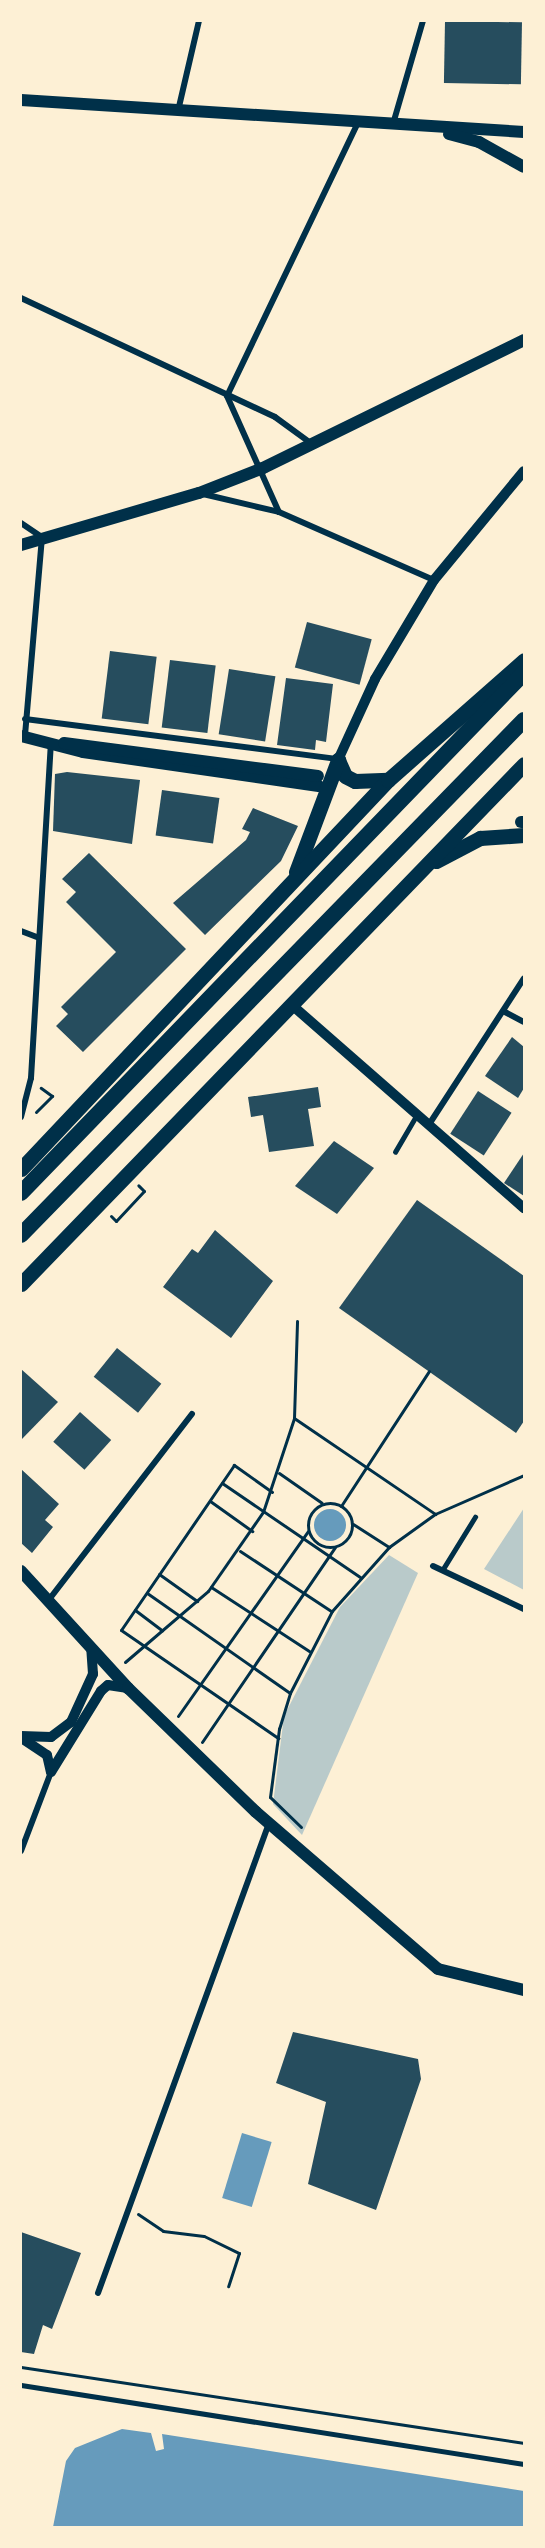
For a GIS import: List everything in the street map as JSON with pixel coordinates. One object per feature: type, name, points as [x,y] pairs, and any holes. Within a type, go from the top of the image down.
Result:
[{"type":"highway","points":[[21,1193],[524,673]]},
{"type":"highway","points":[[21,1235],[524,720]]},
{"type":"main road","points":[[21,100],[357,125],[523,132]]},
{"type":"main road","points":[[424,129],[479,141],[524,167]]},
{"type":"main road","points":[[21,545],[199,493],[263,468],[314,446],[524,340]]},
{"type":"main road","points":[[21,1169],[290,887],[388,780],[524,660]]},
{"type":"main road","points":[[23,736],[51,743],[319,781]]},
{"type":"main road","points":[[338,760],[345,776],[355,781],[388,780]]},
{"type":"main road","points":[[290,887],[319,822],[338,760]]},
{"type":"main road","points":[[21,1284],[293,1006],[524,764]]},
{"type":"main road","points":[[428,865],[480,838],[523,826]]},
{"type":"main road","points":[[21,1571],[51,1597],[90,1648],[128,1688],[269,1824],[438,1969],[524,1990]]},
{"type":"street","points":[[178,111],[199,21]]},
{"type":"street","points":[[392,127],[423,21]]},
{"type":"street","points":[[227,396],[357,125]]},
{"type":"street","points":[[21,298],[298,430],[314,446]]},
{"type":"street","points":[[227,396],[263,468],[279,512]]},
{"type":"street","points":[[25,718],[338,760],[364,698],[434,580],[524,471]]},
{"type":"street","points":[[199,493],[279,512],[434,580]]},
{"type":"street","points":[[21,524],[42,537],[23,736]]},
{"type":"street","points":[[21,1117],[39,938],[51,743]]},
{"type":"street","points":[[21,931],[39,938]]},
{"type":"street","points":[[428,1126],[505,1012],[524,978]]},
{"type":"street","points":[[293,1006],[416,1116],[524,1208]]},
{"type":"street","points":[[505,1012],[524,1022]]},
{"type":"street","points":[[51,1597],[192,1414]]},
{"type":"street","points":[[433,1566],[524,1609]]},
{"type":"street","points":[[21,1737],[51,1737],[71,1722],[93,1674],[90,1648]]},
{"type":"street","points":[[21,1851],[51,1772],[101,1691],[108,1685],[128,1688]]},
{"type":"street","points":[[21,1737],[47,1755],[51,1772]]},
{"type":"street","points":[[98,2293],[126,2206],[269,1824]]},
{"type":"street","points":[[21,2385],[524,2463]]},
{"type":"lane","points":[[395,1152],[416,1116]]},
{"type":"lane","points":[[443,1569],[475,1517]]},
{"type":"path","points":[[37,1111],[52,1096]]},
{"type":"path","points":[[116,1221],[144,1191]]},
{"type":"path","points":[[122,1666],[141,1644],[181,1617],[212,1587],[240,1551],[263,1512],[279,1473],[294,1418],[297,1321]]},
{"type":"path","points":[[341,1506],[429,1371]]},
{"type":"path","points":[[294,1418],[435,1515]]},
{"type":"path","points":[[272,1492],[234,1466],[121,1630],[278,1738]]},
{"type":"path","points":[[279,1473],[323,1503],[341,1506],[352,1524],[389,1548]]},
{"type":"path","points":[[301,1827],[270,1797],[278,1738],[290,1693],[309,1651],[332,1611],[360,1577],[389,1548],[435,1515],[524,1475]]},
{"type":"path","points":[[222,1483],[360,1577]]},
{"type":"path","points":[[210,1501],[252,1530]]},
{"type":"path","points":[[176,1720],[308,1531],[310,1513],[323,1503]]},
{"type":"path","points":[[192,1736],[200,1745],[335,1546],[348,1538],[352,1524]]},
{"type":"path","points":[[308,1531],[320,1545],[335,1546]]},
{"type":"path","points":[[240,1551],[332,1611]]},
{"type":"path","points":[[159,1574],[197,1601]]},
{"type":"path","points":[[212,1587],[309,1651]]},
{"type":"path","points":[[147,1593],[290,1693]]},
{"type":"path","points":[[135,1610],[162,1630]]},
{"type":"path","points":[[126,2206],[163,2231],[204,2236],[239,2253],[228,2286]]},
{"type":"path","points":[[21,2367],[524,2443]]},
{"type":"shaded area","points":[[524,1508],[524,1590],[484,1569]]},
{"type":"shaded area","points":[[389,1555],[418,1573],[302,1835],[273,1804],[284,1716],[340,1607]]},
{"type":"water","points":[[330,1509],[341,1514],[346,1525],[341,1536],[330,1541],[319,1536],[314,1525],[319,1514]]},
{"type":"water","points":[[242,2133],[272,2142],[252,2207],[222,2198]]},
{"type":"water","points":[[122,2429],[151,2433],[156,2451],[164,2449],[162,2434],[524,2491],[524,2527],[53,2527],[66,2461],[75,2448]]},
{"type":"building","points":[[445,21],[522,22],[521,84],[444,83]]},
{"type":"building","points":[[307,622],[372,639],[360,685],[295,667]]},
{"type":"building","points":[[110,651],[157,657],[148,724],[102,718]]},
{"type":"building","points":[[170,660],[216,666],[207,733],[162,727]]},
{"type":"building","points":[[229,669],[275,676],[265,742],[219,734]]},
{"type":"building","points":[[286,678],[333,684],[326,742],[316,740],[315,750],[277,745]]},
{"type":"building","points":[[67,772],[140,780],[132,844],[53,831],[55,774]]},
{"type":"building","points":[[162,790],[219,798],[213,844],[156,836]]},
{"type":"building","points":[[253,808],[298,826],[281,861],[205,935],[173,903],[246,840],[250,832],[242,829]]},
{"type":"building","points":[[89,853],[186,949],[83,1052],[56,1026],[68,1014],[61,1007],[116,952],[66,902],[76,892],[62,879]]},
{"type":"building","points":[[512,1037],[524,1047],[524,1088],[518,1098],[485,1076]]},
{"type":"building","points":[[318,1087],[321,1107],[308,1109],[314,1146],[269,1152],[263,1115],[251,1117],[248,1097]]},
{"type":"building","points":[[478,1091],[512,1113],[484,1156],[450,1134]]},
{"type":"building","points":[[334,1141],[374,1168],[337,1214],[295,1186]]},
{"type":"building","points":[[524,1153],[524,1196],[504,1183]]},
{"type":"building","points":[[417,1200],[524,1276],[524,1421],[516,1433],[339,1308]]},
{"type":"building","points":[[215,1230],[273,1281],[231,1338],[163,1287],[192,1249],[198,1253]]},
{"type":"building","points":[[117,1348],[161,1384],[138,1413],[94,1377]]},
{"type":"building","points":[[21,1369],[58,1402],[21,1440]]},
{"type":"building","points":[[80,1412],[111,1440],[84,1470],[53,1442]]},
{"type":"building","points":[[21,1469],[59,1504],[45,1520],[53,1527],[32,1553],[21,1543]]},
{"type":"building","points":[[293,2032],[418,2059],[421,2079],[376,2210],[308,2184],[326,2102],[276,2083]]},
{"type":"building","points":[[21,2232],[81,2253],[52,2329],[43,2325],[34,2354],[21,2352]]}]
